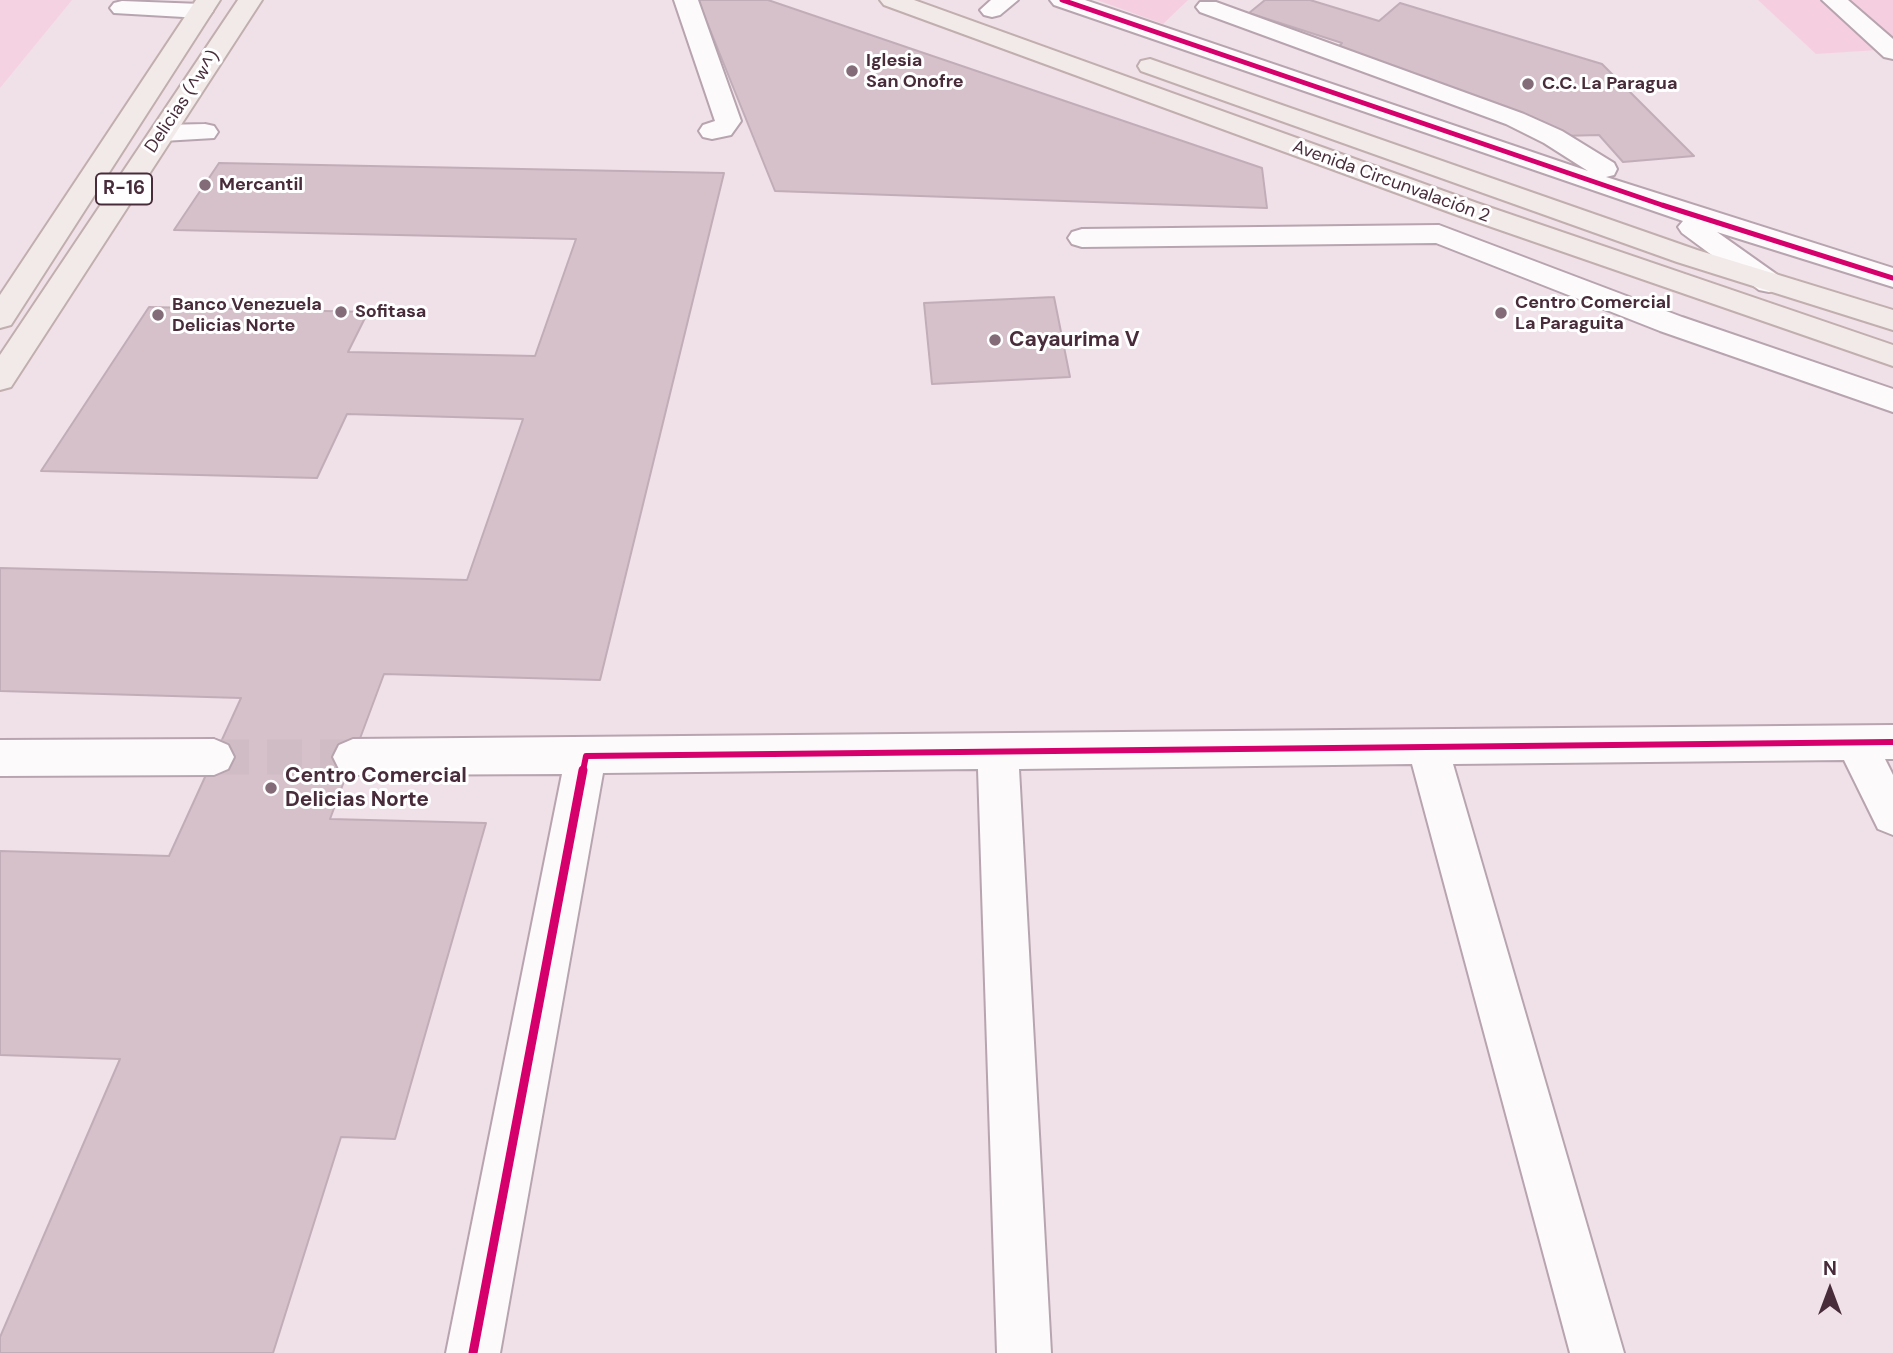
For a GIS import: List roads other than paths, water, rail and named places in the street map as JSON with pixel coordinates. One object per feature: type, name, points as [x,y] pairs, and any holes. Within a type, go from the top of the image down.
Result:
[{"type":"main road","name":"Delicias (^w^)","points":[[0,379],[250,0]]},
{"type":"main road","name":"Avenida Circunvalación 2","points":[[892,0],[1466,209],[1893,356]]},
{"type":"main road","points":[[966,0],[999,5],[1057,33]]},
{"type":"main road","name":"Delicias (^w^)","points":[[0,318],[205,5]]},
{"type":"main road","name":"Avenida Circunvalación 2","points":[[1122,56],[1769,283],[1893,320]]},
{"type":"street","points":[[686,0],[728,121],[722,130],[712,131]]},
{"type":"street","points":[[1062,0],[1662,205],[1893,278]]},
{"type":"street","points":[[1834,0],[1893,52]]},
{"type":"street","points":[[1173,38],[1213,3],[1532,126],[1662,205],[1769,283]]},
{"type":"street","points":[[120,11],[205,5]]},
{"type":"street","points":[[163,133],[205,132]]},
{"type":"street","points":[[1439,234],[1466,209]]},
{"type":"street","points":[[1082,238],[1439,234],[1671,324],[1893,401]]},
{"type":"street","points":[[353,757],[1874,742],[1893,816]]},
{"type":"street","points":[[1428,748],[1597,1353]]},
{"type":"street","points":[[998,752],[1024,1353]]},
{"type":"street","points":[[473,1353],[586,756]]},
{"type":"street","points":[[0,758],[214,757]]},
{"type":"tunnel","points":[[214,757],[353,757]]},
{"type":"place","name":"Iglesia San Onofre","points":[[852,71]]},
{"type":"place","name":"C.C. La Paragua","points":[[1528,84]]},
{"type":"place","name":"Mercantil","points":[[205,185]]},
{"type":"place","name":"Sofitasa","points":[[341,312]]},
{"type":"place","name":"Centro Comercial La Paraguita","points":[[1501,313]]},
{"type":"place","name":"Banco Venezuela Delicias Norte","points":[[158,315]]},
{"type":"place","name":"Cayaurima V","points":[[995,340]]},
{"type":"place","name":"Centro Comercial Delicias Norte","points":[[271,788]]}]
